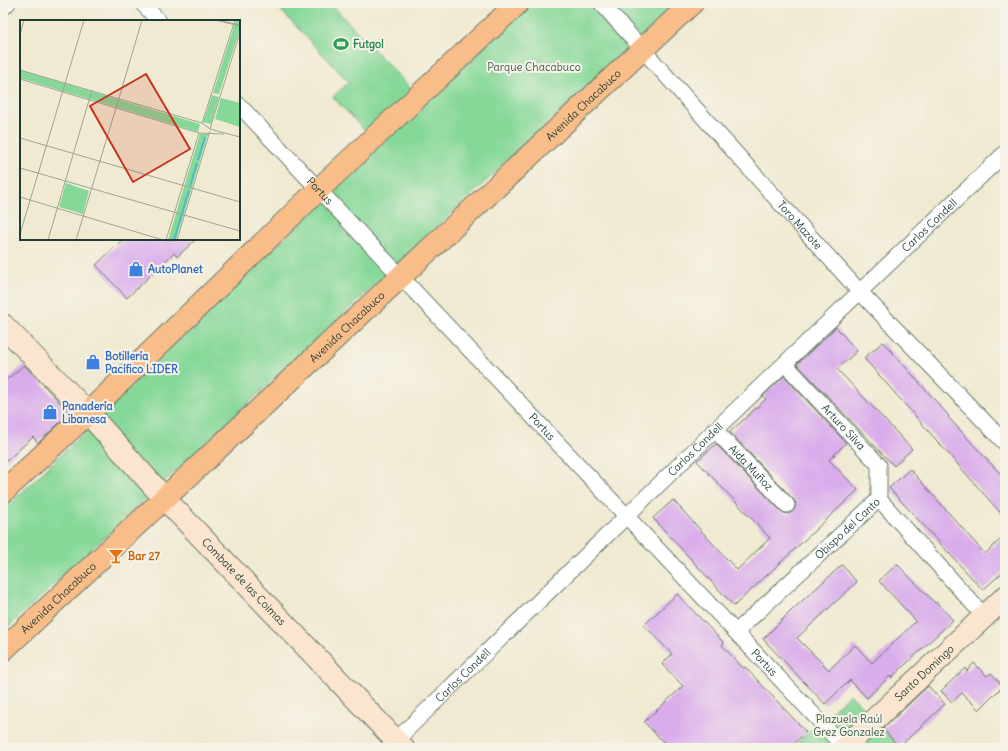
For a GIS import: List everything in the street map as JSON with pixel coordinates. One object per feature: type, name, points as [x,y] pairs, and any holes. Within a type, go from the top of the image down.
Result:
[{"type":"main road","points":[[3,492],[88,413],[319,189],[518,3]]},
{"type":"main road","name":"Avenida Chacabuco","points":[[3,650],[692,3]]},
{"type":"main road","name":"Combate de las Coimas","points":[[3,325],[88,413],[165,499],[396,746]]},
{"type":"main road","name":"Santo Domingo","points":[[844,748],[1005,597]]},
{"type":"street","points":[[3,8],[8,3]]},
{"type":"street","points":[[142,3],[158,20]]},
{"type":"street","name":"Toro Mazote","points":[[601,3],[860,291],[1005,443]]},
{"type":"street","name":"Portus","points":[[240,106],[844,748]]},
{"type":"street","name":"Carlos Condell","points":[[396,746],[626,516],[1005,153]]},
{"type":"street","name":"Arturo Silva","points":[[785,364],[879,465],[879,499]]},
{"type":"street","name":"Aida Muñoz","points":[[715,430],[787,505]]},
{"type":"street","name":"Obispo del Canto","points":[[736,632],[879,499],[984,616]]},
{"type":"green space","name":"Futgol","points":[[280,3],[330,3],[414,92],[369,135],[333,97],[349,82],[277,6]]},
{"type":"green space","name":"Parque Chacabuco","points":[[527,3],[677,3],[3,632],[3,511]]},
{"type":"green space","name":"Plazuela Raúl Grez Gonzalez","points":[[850,694],[896,743],[891,748],[792,748]]},
{"type":"building","points":[[122,240],[195,240],[177,257],[174,253],[127,298],[96,265]]},
{"type":"building","points":[[836,327],[857,351],[837,369],[912,449],[894,466],[797,364]]},
{"type":"building","points":[[883,342],[949,416],[948,417],[1005,479],[1005,518],[864,358]]},
{"type":"building","points":[[24,365],[70,413],[38,443],[33,437],[3,464],[3,383]]},
{"type":"building","points":[[784,376],[846,443],[829,460],[858,490],[734,606],[653,518],[673,500],[737,570],[770,538],[697,461],[716,444],[781,511],[789,514],[793,511],[796,503],[793,499],[730,432],[766,399],[763,396]]},
{"type":"building","points":[[910,469],[985,554],[1005,535],[1005,570],[983,590],[889,488]]},
{"type":"building","points":[[897,564],[953,620],[891,678],[890,676],[867,698],[850,680],[825,704],[763,639],[792,610],[842,565],[857,582],[797,638],[829,670],[855,645],[872,663],[916,621],[879,581]]},
{"type":"building","points":[[677,594],[724,643],[722,645],[743,668],[745,667],[806,732],[789,748],[669,748],[644,722],[683,686],[662,664],[672,654],[644,625]]},
{"type":"building","points":[[974,663],[987,676],[991,673],[1003,686],[979,710],[962,693],[952,702],[941,691],[965,668],[967,671]]},
{"type":"building","points":[[928,686],[945,704],[899,747],[883,729]]},
{"type":"place","name":"Futgol","points":[[341,44]]},
{"type":"place","name":"AutoPlanet","points":[[136,269]]},
{"type":"place","name":"Botillería Pacífico LIDER","points":[[93,362]]},
{"type":"place","name":"Panadería Libanesa","points":[[50,412]]},
{"type":"place","name":"Bar 27","points":[[116,556]]}]
